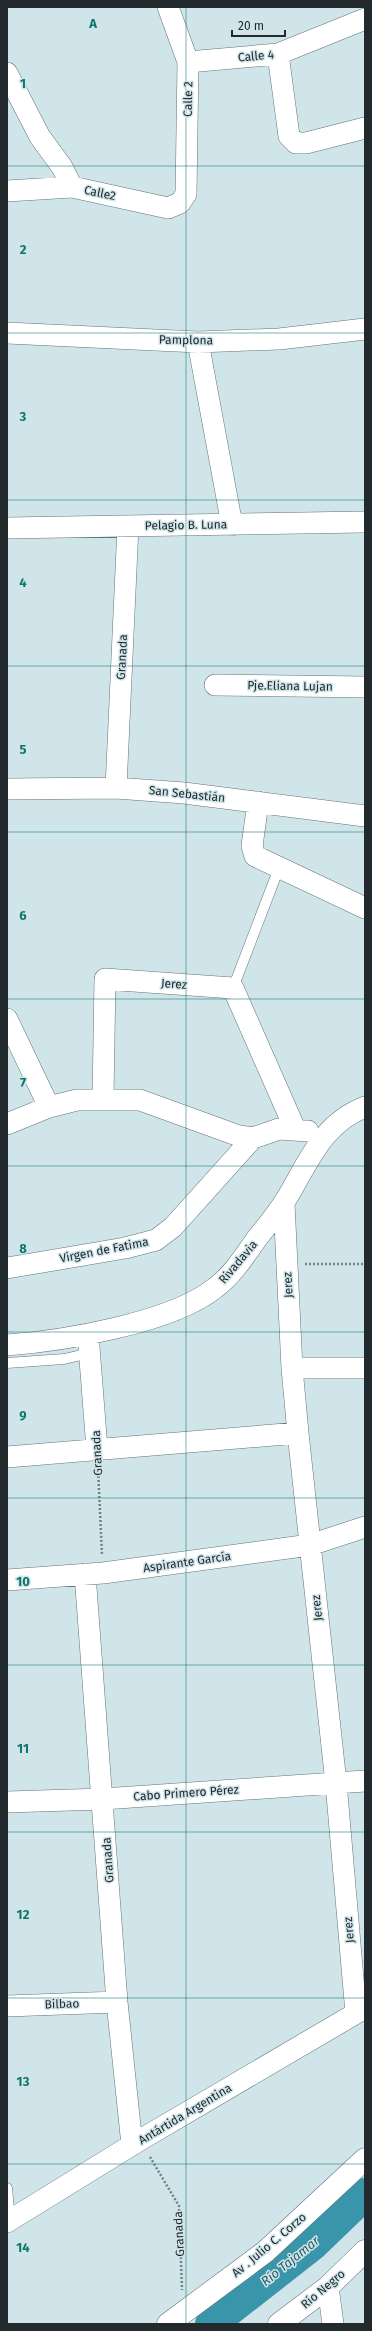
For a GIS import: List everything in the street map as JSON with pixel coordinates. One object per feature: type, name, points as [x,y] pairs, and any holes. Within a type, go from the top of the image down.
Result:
[{"type":"street","name":"Calle 2","points":[[168,7],[188,62],[186,194]]},
{"type":"street","name":"Calle 4","points":[[188,62],[278,54],[365,19]]},
{"type":"street","points":[[278,54],[288,136],[296,143],[306,143],[365,128]]},
{"type":"street","points":[[7,73],[40,137],[62,167],[72,187]]},
{"type":"street","name":"Calle2","points":[[7,191],[72,187],[168,208],[180,204],[186,194]]},
{"type":"street","name":"Pamplona","points":[[7,332],[198,342],[279,339],[365,329]]},
{"type":"street","points":[[198,342],[232,525]]},
{"type":"street","name":"Pelagio B. Luna","points":[[7,528],[365,522]]},
{"type":"street","name":"Granada","points":[[116,788],[128,526]]},
{"type":"street","name":"Pje.Eliana Lujan","points":[[215,685],[365,687]]},
{"type":"street","name":"San Sebastián","points":[[7,788],[116,788],[184,793],[365,816]]},
{"type":"street","points":[[258,802],[252,846],[255,856],[365,908]]},
{"type":"street","name":"Jerez","points":[[103,1099],[105,979],[233,988]]},
{"type":"street","points":[[233,988],[295,1129]]},
{"type":"street","points":[[7,1019],[49,1107]]},
{"type":"street","points":[[7,1124],[49,1107],[77,1100],[140,1100],[239,1136],[253,1138],[279,1129],[295,1129],[324,1135]]},
{"type":"street","name":"Rivadavia","points":[[7,1345],[45,1343],[89,1344],[195,1301],[215,1289],[231,1273],[284,1203],[324,1135],[340,1120],[365,1107]]},
{"type":"street","name":"Virgen de Fatima","points":[[7,1268],[126,1248],[156,1240],[173,1227],[253,1138]]},
{"type":"street","name":"Jerez","points":[[284,1203],[292,1368],[298,1433],[360,2010]]},
{"type":"street","name":"Granada","points":[[89,1344],[97,1449]]},
{"type":"street","points":[[292,1368],[365,1368]]},
{"type":"street","points":[[7,1457],[298,1433]]},
{"type":"street","name":"Aspirante García","points":[[7,1580],[94,1574],[310,1545],[365,1527]]},
{"type":"street","name":"Granada","points":[[94,1574],[104,1799],[118,2002],[136,2143]]},
{"type":"street","name":"Cabo Primero Pérez","points":[[7,1802],[104,1799],[365,1781]]},
{"type":"street","name":"Bilbao","points":[[7,2006],[118,2002]]},
{"type":"street","name":"Antártida Argentina","points":[[9,2221],[136,2143],[360,2010]]},
{"type":"street","name":"Av . Julio C. Corzo","points":[[175,2319],[265,2252],[365,2159]]},
{"type":"street","name":"Río Negro","points":[[278,2324],[328,2287],[365,2251]]},
{"type":"street","points":[[328,2287],[333,2324]]},
{"type":"lane","points":[[233,988],[279,868]]},
{"type":"lane","points":[[7,1363],[64,1359],[89,1344]]},
{"type":"lane","points":[[7,2188],[9,2221]]},
{"type":"path","points":[[286,1264],[365,1264]]},
{"type":"path","name":"Granada","points":[[94,1574],[97,1449]]},
{"type":"path","name":"Granada","points":[[136,2143],[179,2206],[175,2319]]},
{"type":"waterway","name":"Río Tajamar","points":[[211,2324],[312,2245],[365,2194]]}]
